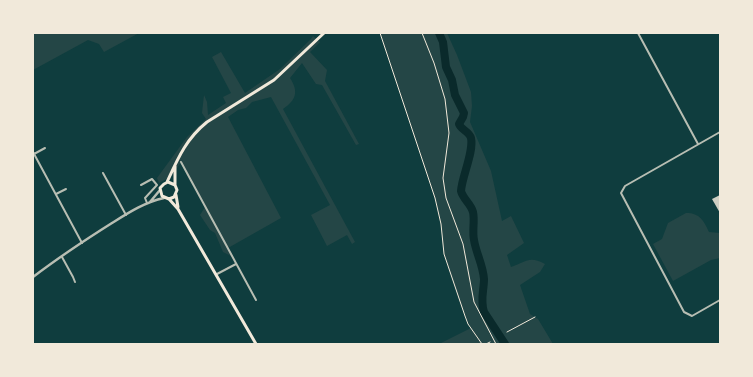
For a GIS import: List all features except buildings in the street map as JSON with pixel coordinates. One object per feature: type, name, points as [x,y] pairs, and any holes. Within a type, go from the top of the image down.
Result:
[{"type":"main road","points":[[256,344],[178,209],[169,199],[164,198],[160,190],[167,182],[186,144],[199,128],[274,80],[324,33]]},
{"type":"main road","points":[[175,164],[175,185],[177,190],[176,195],[178,209]]},
{"type":"main road","points":[[167,182],[175,185]]},
{"type":"main road","points":[[169,199],[176,195]]},
{"type":"street","points":[[638,33],[698,144]]},
{"type":"street","points":[[720,132],[622,188],[621,193],[621,196],[685,314],[690,316],[693,315],[720,300]]},
{"type":"street","points":[[45,148],[34,153],[82,243]]},
{"type":"street","points":[[181,162],[256,300]]},
{"type":"street","points":[[104,173],[126,214]]},
{"type":"street","points":[[141,185],[152,179],[157,185],[145,198],[148,202]]},
{"type":"street","points":[[56,194],[66,189]]},
{"type":"street","points":[[148,202],[160,190]]},
{"type":"street","points":[[33,277],[126,214],[148,202],[164,198]]},
{"type":"street","points":[[62,257],[75,282]]},
{"type":"street","points":[[216,274],[236,264]]},
{"type":"path","points":[[380,33],[435,198],[441,224],[443,250],[457,295],[468,324],[482,344]]},
{"type":"path","points":[[422,33],[434,63],[445,99],[449,133],[443,178],[446,198],[463,244],[474,302],[496,344]]},
{"type":"path","points":[[507,332],[535,317]]},
{"type":"path","points":[[486,344],[490,342]]},
{"type":"shaded area","points":[[33,33],[139,33],[104,52],[99,44],[88,40],[33,70]]},
{"type":"shaded area","points":[[380,33],[447,33],[471,92],[472,106],[470,122],[491,171],[502,221],[511,216],[524,243],[507,255],[511,267],[528,260],[540,261],[545,264],[540,272],[520,285],[530,314],[538,319],[553,344],[439,344],[471,328],[462,308],[444,254],[441,224],[435,198]]},
{"type":"shaded area","points":[[313,36],[320,42],[310,52],[327,70],[325,81],[359,144],[356,145],[322,85],[316,84],[302,63],[290,78],[295,87],[295,95],[291,102],[283,109],[355,242],[352,244],[347,235],[327,246],[311,215],[330,205],[271,97],[252,102],[246,108],[238,110],[228,117],[281,218],[228,248],[231,256],[223,252],[215,233],[210,230],[200,215],[205,207],[181,162],[172,176],[159,183],[157,178],[187,137],[206,119],[202,113],[204,95],[207,102],[208,115],[226,103],[223,97],[231,93],[212,57],[221,52],[245,93],[280,69]]},
{"type":"shaded area","points":[[686,213],[695,214],[701,218],[709,232],[720,233],[720,258],[711,260],[673,281],[653,244],[662,239],[668,223]]},
{"type":"waterway","points":[[439,33],[443,42],[446,67],[452,80],[455,95],[464,113],[459,124],[471,138],[471,150],[461,191],[463,197],[471,206],[473,212],[474,240],[484,279],[482,299],[483,308],[484,312],[505,344]]}]
